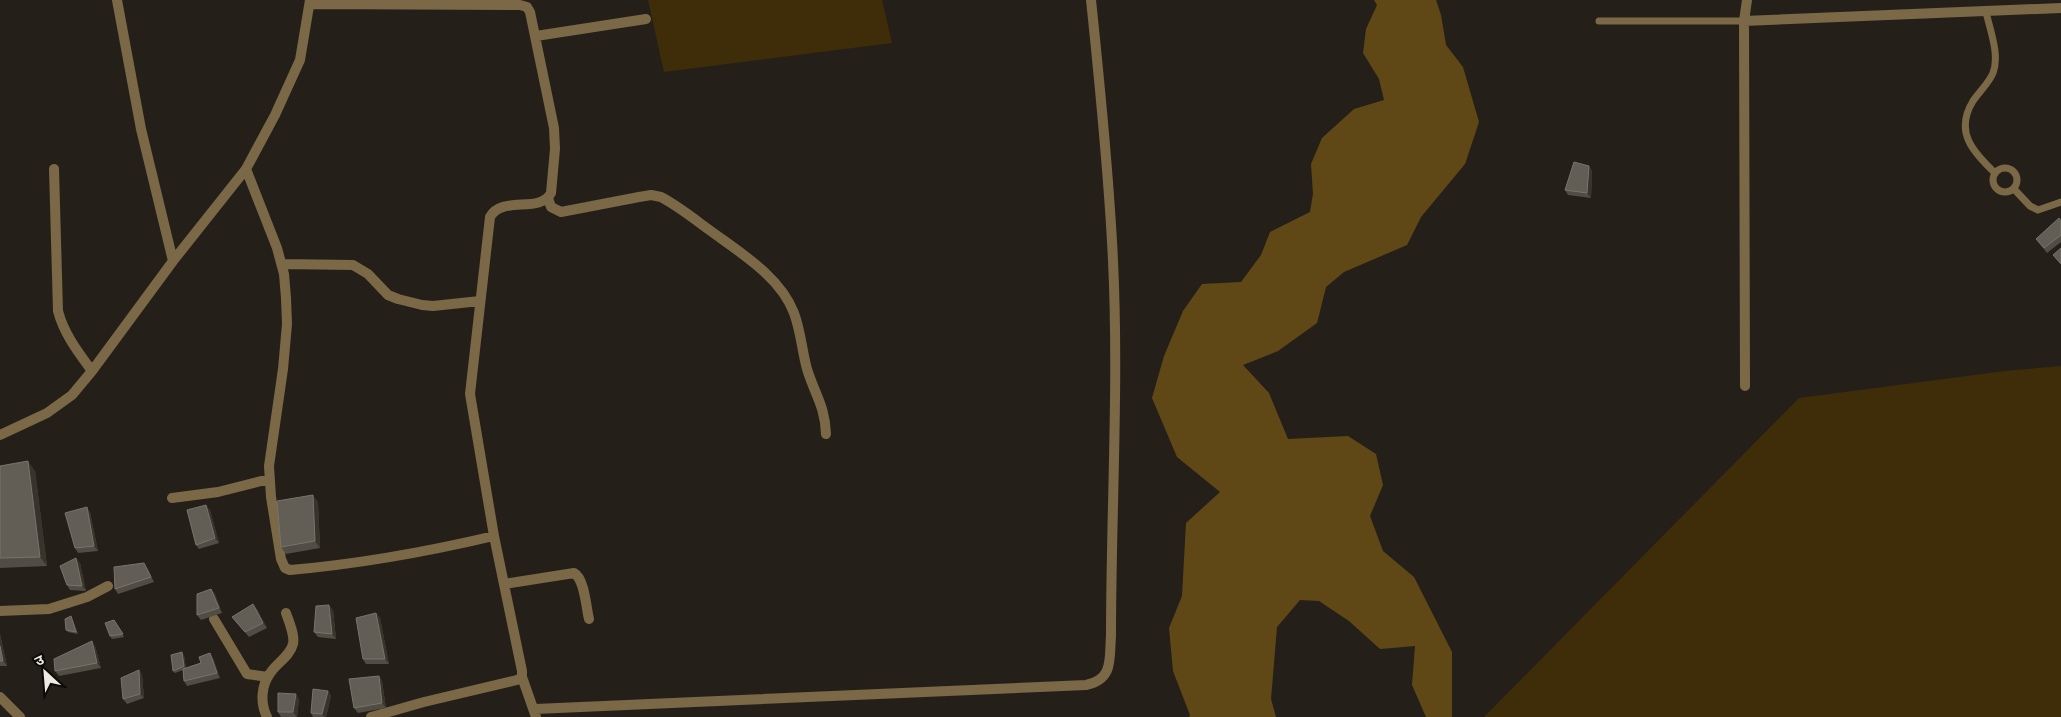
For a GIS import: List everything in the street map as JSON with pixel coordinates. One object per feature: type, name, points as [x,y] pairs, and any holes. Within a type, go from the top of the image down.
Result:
[{"type":"street","points":[[117,0],[141,129],[173,261]]},
{"type":"street","points":[[0,435],[48,413],[72,395],[92,371],[173,261],[246,169],[275,115],[300,60],[310,2],[527,4],[536,36],[554,128],[555,149],[551,193],[542,202],[501,207],[493,210],[490,217],[470,394],[494,536],[522,677],[536,713],[1086,685],[1102,679],[1109,666],[1111,636],[1114,316],[1109,202],[1091,0]]},
{"type":"street","points":[[1745,386],[1744,21],[1747,0]]},
{"type":"street","points":[[1744,21],[2061,8]]},
{"type":"street","points":[[536,36],[646,19]]},
{"type":"street","points":[[54,169],[58,310],[62,325],[92,371]]},
{"type":"street","points":[[246,169],[282,264],[286,298],[287,324],[283,369],[270,450],[269,479],[281,559],[285,568],[290,570],[387,559],[494,536]]},
{"type":"street","points":[[548,198],[551,207],[561,212],[651,195],[661,197],[729,244],[759,268],[783,293],[794,312],[801,333],[806,367],[826,418],[826,434]]},
{"type":"street","points":[[282,264],[353,265],[368,274],[388,295],[422,305],[439,306],[480,301]]},
{"type":"street","points":[[172,498],[218,492],[269,479]]},
{"type":"street","points":[[504,584],[574,574],[579,576],[582,582],[588,619]]},
{"type":"street","points":[[0,611],[49,609],[87,597],[108,586]]},
{"type":"street","points":[[267,717],[263,710],[262,698],[268,677],[270,672],[289,653],[293,644],[293,637],[286,613]]},
{"type":"street","points":[[214,619],[247,674],[268,677]]},
{"type":"street","points":[[371,717],[522,677]]},
{"type":"street","points":[[0,697],[20,717]]},
{"type":"lane","points":[[1986,12],[1996,59],[1993,74],[1966,113],[1964,130],[1971,147],[1995,173]]},
{"type":"lane","points":[[1599,21],[1744,21]]},
{"type":"lane","points":[[2007,168],[2012,171],[2018,180],[2014,189],[2004,193],[1994,187],[1992,181],[1995,173],[2007,168]]},
{"type":"lane","points":[[2014,189],[2030,206],[2038,210],[2061,202]]},
{"type":"shaded area","points":[[648,0],[882,0],[892,43],[664,72]]},
{"type":"shaded area","points":[[1374,0],[1436,0],[1441,15],[1446,45],[1463,67],[1479,122],[1465,164],[1421,217],[1407,245],[1344,272],[1326,287],[1317,323],[1278,351],[1243,365],[1269,393],[1288,439],[1348,436],[1376,454],[1383,485],[1370,516],[1383,551],[1414,577],[1452,652],[1452,717],[1426,717],[1412,685],[1415,646],[1380,649],[1349,621],[1319,601],[1300,600],[1277,627],[1271,699],[1276,717],[1189,717],[1190,715],[1173,671],[1169,628],[1182,596],[1186,523],[1220,492],[1177,457],[1152,398],[1164,356],[1183,311],[1202,284],[1241,282],[1261,255],[1270,232],[1310,212],[1313,194],[1311,164],[1322,138],[1354,109],[1384,100],[1379,79],[1363,53],[1366,29],[1377,5]]},
{"type":"shaded area","points":[[2061,366],[2061,717],[1484,717],[1799,398],[2005,371]]},
{"type":"building","points":[[1574,162],[1589,166],[1587,193],[1565,190]]},
{"type":"building","points":[[2059,218],[2061,221],[2061,235],[2044,248],[2036,239]]},
{"type":"building","points":[[2061,248],[2061,264],[2053,255]]},
{"type":"building","points":[[28,461],[40,557],[0,558],[0,466]]},
{"type":"building","points":[[313,495],[315,541],[281,547],[277,501]]},
{"type":"building","points":[[206,505],[215,538],[196,545],[187,510]]},
{"type":"building","points":[[87,507],[94,546],[75,548],[65,513]]},
{"type":"building","points":[[76,558],[82,586],[67,585],[60,566]]},
{"type":"building","points":[[144,563],[151,577],[115,589],[114,567]]},
{"type":"building","points":[[211,589],[219,608],[197,615],[197,594]]},
{"type":"building","points":[[253,604],[263,623],[245,632],[232,617]]},
{"type":"building","points":[[329,605],[332,634],[314,632],[316,606]]},
{"type":"building","points":[[376,613],[385,659],[363,659],[356,618]]},
{"type":"building","points":[[71,616],[76,632],[66,630],[65,619]]},
{"type":"building","points":[[114,620],[123,634],[110,636],[105,623]]},
{"type":"building","points":[[92,641],[97,663],[55,671],[54,659]]},
{"type":"building","points":[[0,646],[3,661],[0,661]]},
{"type":"building","points":[[182,652],[184,666],[173,671],[171,655]]},
{"type":"building","points":[[210,653],[217,673],[184,681],[183,669],[201,663],[199,657]]},
{"type":"building","points":[[139,670],[140,694],[123,699],[121,678]]},
{"type":"building","points":[[379,676],[382,703],[354,708],[349,679]]},
{"type":"building","points":[[313,689],[328,691],[322,714],[311,713]]},
{"type":"building","points":[[278,693],[296,694],[293,712],[278,712]]}]
